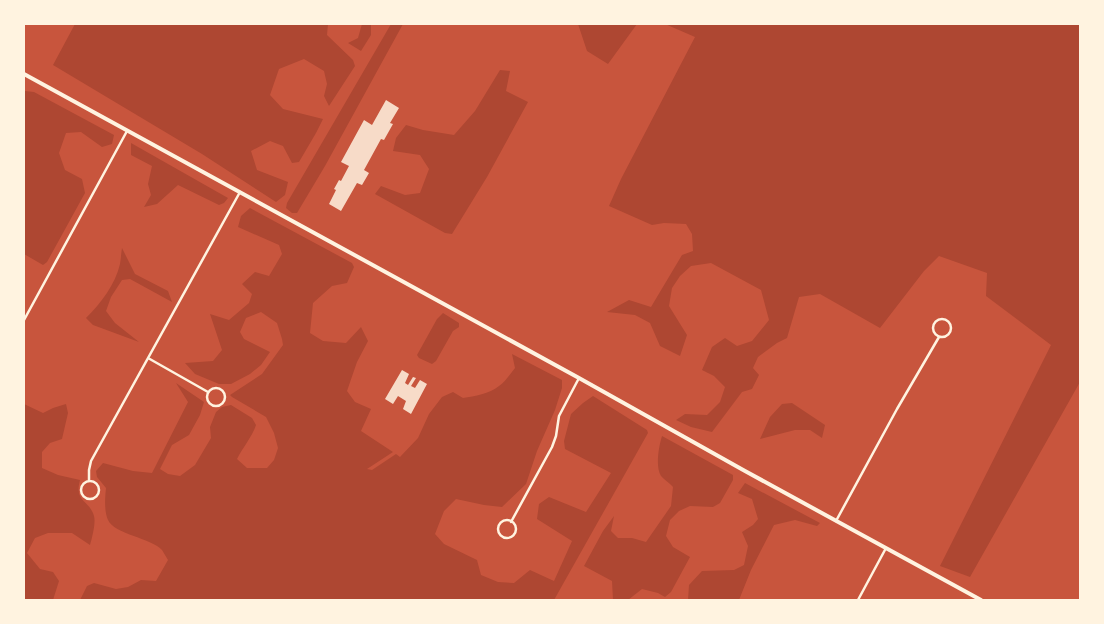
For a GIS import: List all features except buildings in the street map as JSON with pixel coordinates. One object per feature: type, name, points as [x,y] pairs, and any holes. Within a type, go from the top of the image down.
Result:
[{"type":"street","points":[[24,74],[981,600]]},
{"type":"street","points":[[24,320],[127,131]]},
{"type":"street","points":[[89,481],[89,470],[92,461],[240,192]]},
{"type":"street","points":[[939,320],[945,320],[950,324],[950,332],[947,336],[939,337],[934,333],[934,324],[939,320]]},
{"type":"street","points":[[836,521],[939,337]]},
{"type":"street","points":[[148,358],[208,392]]},
{"type":"street","points":[[511,522],[552,447],[559,416],[580,378]]},
{"type":"street","points":[[212,388],[220,389],[225,396],[224,401],[216,406],[210,403],[207,398],[208,392],[212,388]]},
{"type":"street","points":[[89,481],[97,484],[100,489],[96,497],[91,499],[85,498],[81,490],[84,484],[89,481]]},
{"type":"street","points":[[503,522],[511,522],[515,526],[514,534],[510,538],[502,536],[498,532],[499,526],[503,522]]},
{"type":"street","points":[[858,600],[886,548]]},
{"type":"shaded area","points":[[75,24],[328,24],[327,35],[353,60],[355,66],[329,106],[324,96],[327,84],[324,71],[304,59],[279,69],[270,95],[283,109],[323,119],[299,162],[292,163],[283,146],[270,141],[251,151],[257,170],[288,182],[285,195],[276,202],[202,154],[53,65]]},
{"type":"shaded area","points":[[362,24],[371,24],[371,35],[361,51],[348,43],[358,38]]},
{"type":"shaded area","points":[[391,24],[403,24],[325,166],[297,213],[292,213],[286,208],[287,203]]},
{"type":"shaded area","points":[[578,24],[637,24],[608,64],[587,51]]},
{"type":"shaded area","points":[[665,24],[1080,24],[1080,382],[970,577],[940,566],[1051,345],[986,296],[987,273],[939,256],[924,271],[880,328],[820,294],[799,297],[787,338],[758,357],[753,368],[759,375],[752,389],[742,392],[712,432],[691,427],[676,420],[685,414],[707,415],[720,402],[725,387],[714,376],[702,370],[712,347],[725,338],[737,346],[752,341],[769,320],[761,290],[711,263],[691,266],[680,276],[672,288],[669,306],[687,335],[680,356],[660,346],[650,323],[635,315],[607,312],[629,300],[651,307],[682,255],[693,251],[692,234],[686,224],[664,223],[652,225],[609,206],[621,179],[695,37]]},
{"type":"shaded area","points":[[500,70],[510,71],[506,91],[528,102],[487,177],[452,234],[445,233],[375,194],[381,186],[405,195],[420,193],[429,169],[420,155],[393,151],[396,138],[406,125],[454,135],[475,111]]},
{"type":"shaded area","points":[[25,91],[34,92],[114,135],[112,144],[102,147],[81,132],[66,133],[59,153],[65,170],[82,179],[85,193],[47,262],[43,265],[24,254]]},
{"type":"shaded area","points":[[131,143],[228,198],[219,205],[178,185],[157,204],[144,207],[151,195],[148,184],[152,166],[131,155]]},
{"type":"shaded area","points":[[250,208],[352,263],[354,267],[347,283],[332,286],[313,303],[310,333],[323,341],[346,343],[361,327],[368,341],[357,362],[347,391],[355,402],[371,409],[361,431],[393,452],[367,469],[372,470],[396,454],[400,457],[418,438],[429,414],[442,397],[453,392],[463,398],[495,389],[515,368],[512,354],[562,380],[562,388],[555,410],[537,451],[526,484],[502,507],[456,499],[444,511],[435,534],[444,544],[477,560],[481,575],[498,582],[514,583],[530,570],[554,581],[572,541],[537,519],[539,504],[549,497],[586,512],[611,473],[565,449],[564,441],[571,414],[583,403],[593,396],[647,430],[648,433],[554,600],[80,600],[87,586],[94,583],[116,589],[128,587],[141,580],[156,581],[168,560],[157,546],[117,529],[112,525],[106,513],[106,488],[97,477],[96,471],[103,463],[133,471],[152,473],[188,402],[176,383],[204,402],[200,415],[189,435],[172,445],[160,469],[168,474],[180,476],[195,465],[211,438],[210,427],[216,412],[222,407],[231,405],[252,418],[256,425],[237,459],[247,468],[267,468],[274,460],[278,448],[274,433],[266,417],[230,395],[262,374],[283,345],[277,323],[261,312],[246,318],[240,332],[244,339],[270,352],[261,365],[250,374],[231,384],[219,384],[195,374],[185,363],[213,361],[222,350],[210,314],[229,320],[249,303],[252,294],[242,284],[255,272],[269,276],[282,254],[279,245],[238,227],[241,216]]},
{"type":"shaded area","points":[[122,248],[135,274],[168,291],[172,302],[130,279],[122,280],[111,297],[106,311],[115,323],[139,342],[93,325],[86,318],[102,300],[111,286],[118,272]]},
{"type":"shaded area","points":[[443,313],[459,323],[459,327],[453,331],[436,361],[432,364],[419,358],[417,355],[437,319]]},
{"type":"shaded area","points":[[792,403],[825,425],[822,438],[810,430],[795,430],[760,439],[770,417],[782,404]]},
{"type":"shaded area","points":[[24,404],[43,413],[66,404],[68,413],[62,439],[50,443],[42,452],[42,468],[58,475],[80,480],[80,497],[89,506],[94,516],[94,530],[90,545],[72,533],[48,533],[35,538],[27,553],[40,569],[53,572],[59,581],[53,600],[24,600]]},
{"type":"shaded area","points":[[662,436],[733,475],[733,480],[720,503],[713,507],[690,506],[679,511],[670,520],[666,536],[673,547],[690,557],[671,592],[665,597],[642,589],[628,600],[613,600],[612,581],[584,566],[603,531],[614,516],[611,531],[618,538],[632,538],[646,542],[671,506],[673,487],[661,476],[658,467]]},
{"type":"shaded area","points":[[745,483],[820,523],[817,526],[795,520],[774,525],[751,570],[739,600],[688,600],[689,585],[702,571],[734,570],[744,565],[748,546],[742,532],[753,525],[758,519],[752,499],[738,493]]}]
